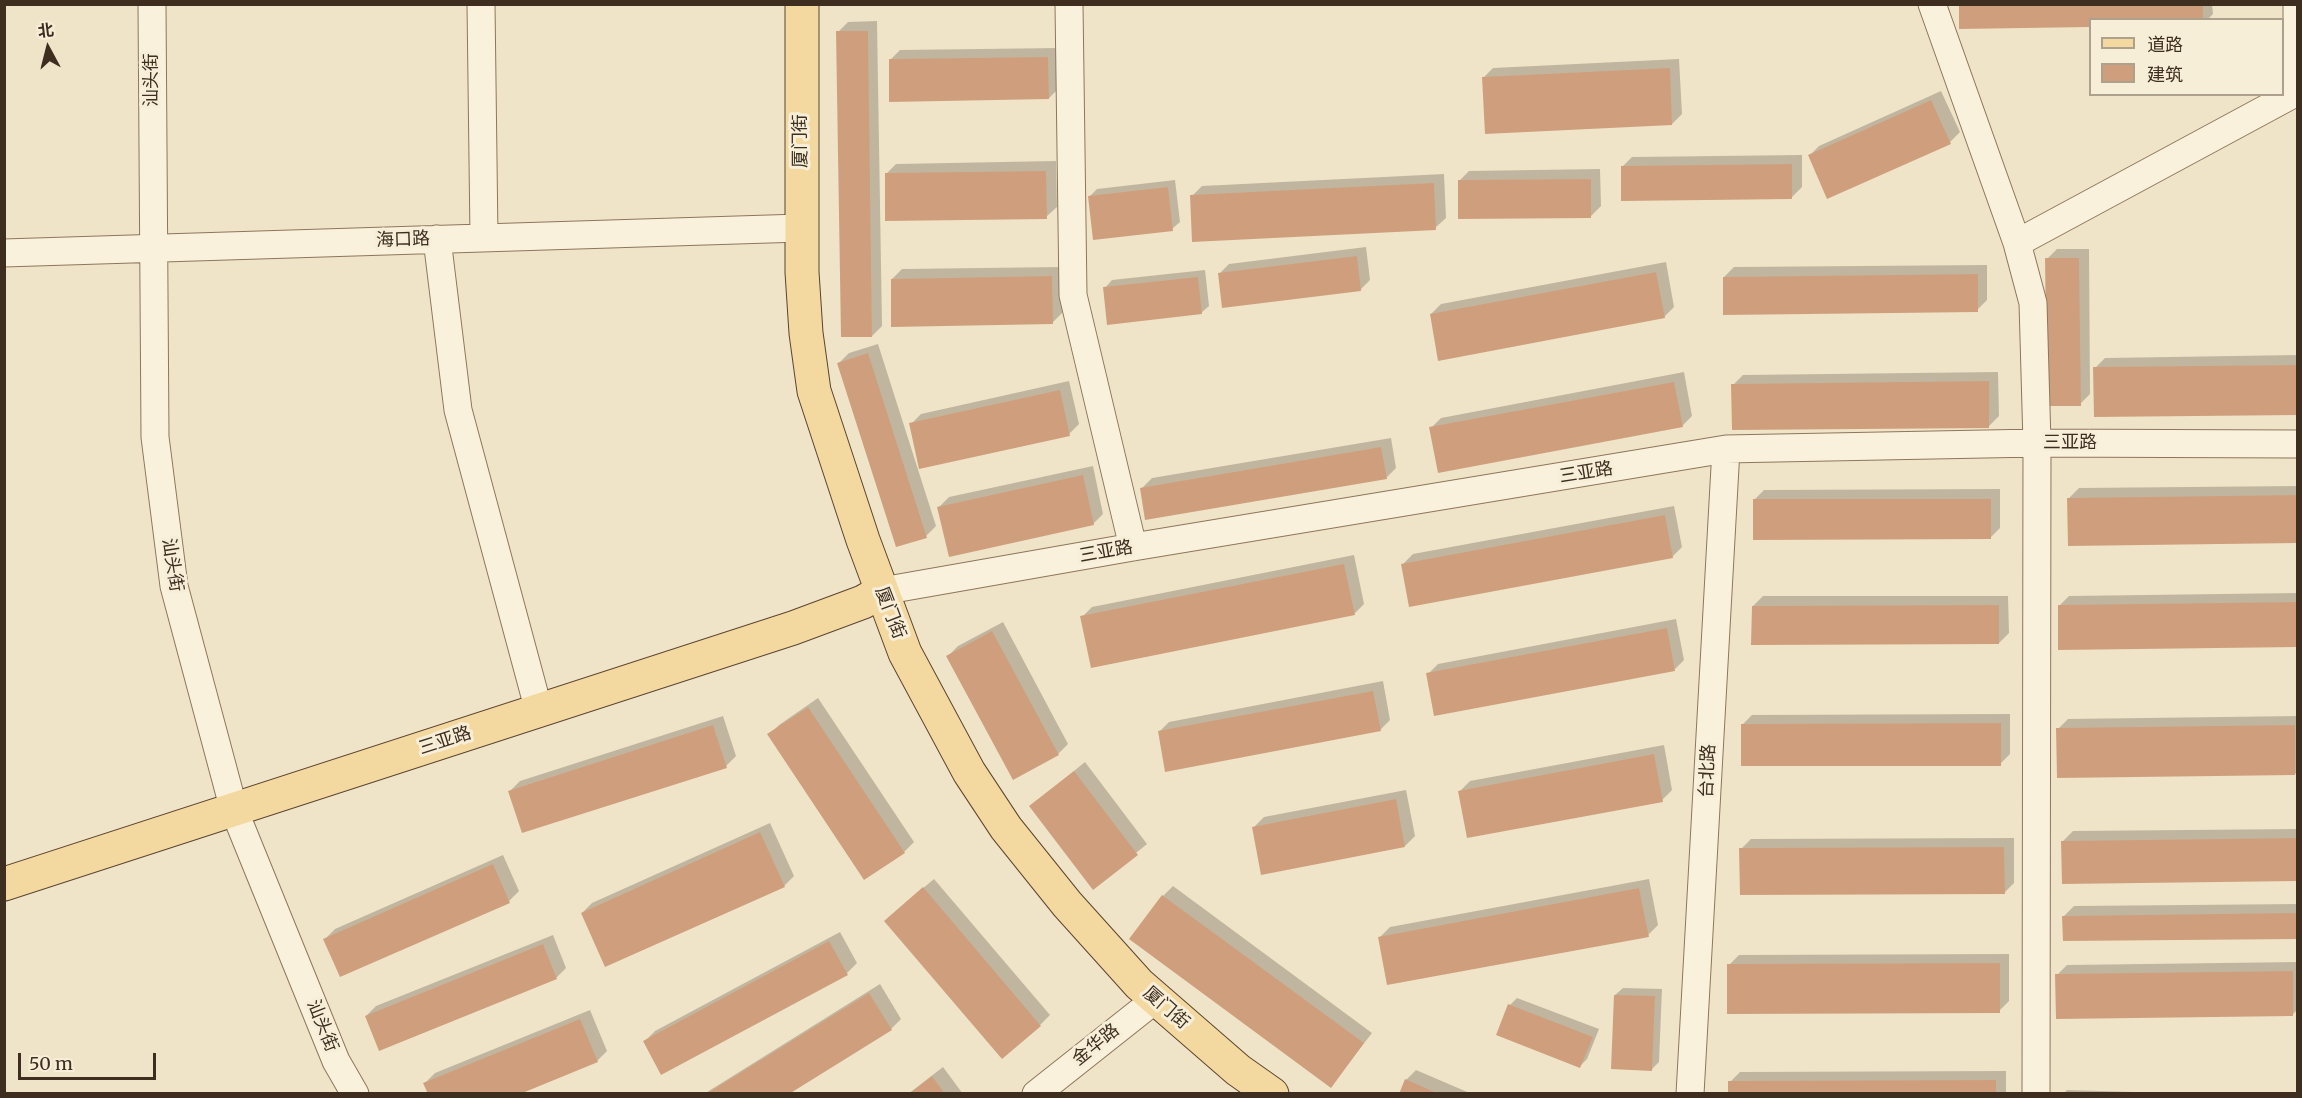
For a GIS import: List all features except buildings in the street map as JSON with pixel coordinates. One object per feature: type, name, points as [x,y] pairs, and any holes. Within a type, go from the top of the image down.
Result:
[{"type":"main road","name":"厦门街","points":[[780,4],[790,228],[814,391],[868,594],[905,653],[969,772],[1006,828],[1067,904],[1139,984],[1147,1005],[1233,1094]]},
{"type":"main road","name":"厦门街","points":[[790,228],[802,4]]},
{"type":"main road","name":"三亚路","points":[[4,884],[231,800],[868,594]]},
{"type":"main road","name":"三亚路","points":[[4,862],[231,800]]},
{"type":"main road","name":"厦门街","points":[[1147,1005],[1272,1094]]},
{"type":"street","name":"汕头街","points":[[152,4],[155,437],[174,586],[231,800],[336,1061],[355,1094]]},
{"type":"street","points":[[481,4],[484,238]]},
{"type":"street","points":[[1069,4],[1073,295],[1133,547]]},
{"type":"street","points":[[1932,4],[2018,243],[2033,303],[2037,443],[2036,1094]]},
{"type":"street","points":[[2018,243],[2297,92],[2297,4]]},
{"type":"street","name":"海口路","points":[[4,253],[790,228]]},
{"type":"street","points":[[437,239],[458,410],[536,700]]},
{"type":"street","name":"三亚路","points":[[868,594],[1133,547],[1726,449],[2037,443],[2298,444]]},
{"type":"street","name":"台北路","points":[[1690,1094],[1726,449]]},
{"type":"street","name":"金华路","points":[[1036,1094],[1147,1005]]}]
